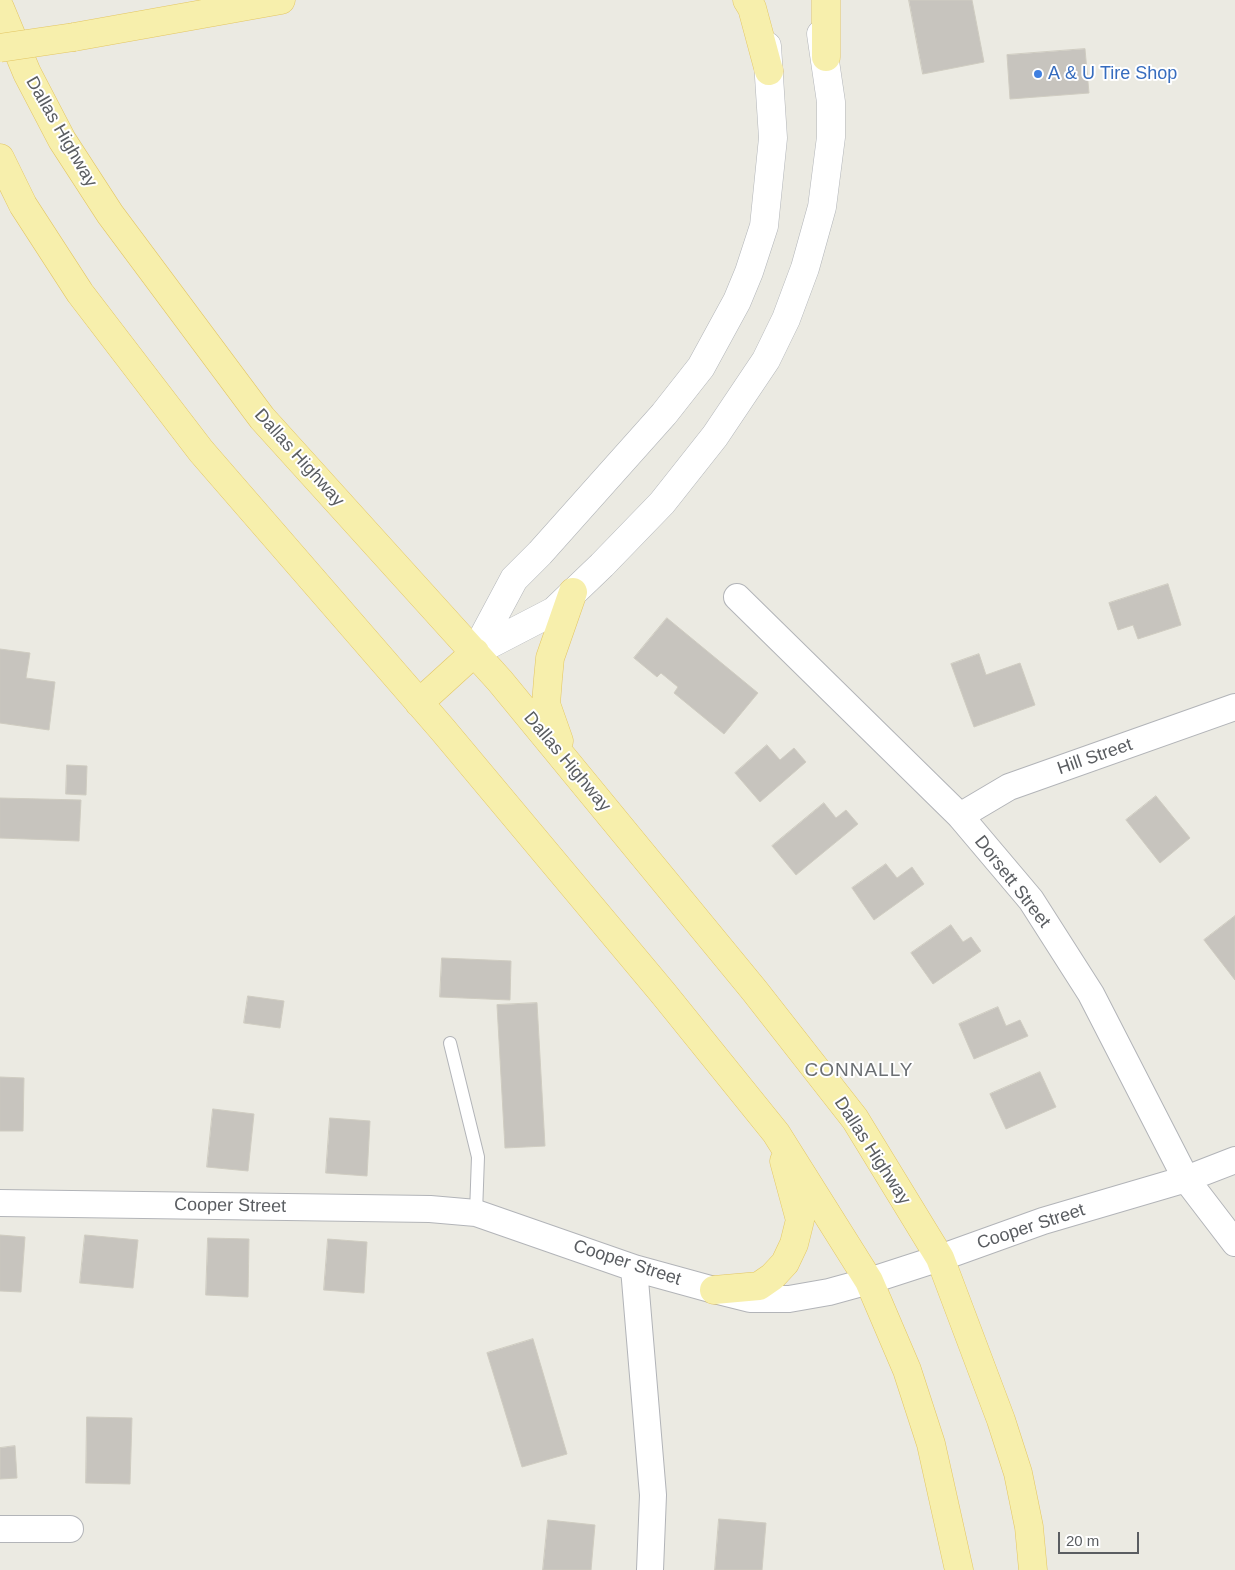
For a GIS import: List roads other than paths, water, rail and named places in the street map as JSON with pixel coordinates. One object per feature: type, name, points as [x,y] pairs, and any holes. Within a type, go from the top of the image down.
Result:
[{"type":"main road","points":[[0,48],[74,37],[280,0]]},
{"type":"main road","points":[[747,0],[752,8],[769,71]]},
{"type":"main road","points":[[475,652],[514,579],[540,553],[664,414],[701,367],[737,301],[764,226],[773,138],[762,0]]},
{"type":"main road","points":[[419,703],[475,652],[554,610],[573,592],[662,503],[715,436],[766,360],[786,319],[805,268],[822,207],[831,137],[831,102],[826,57],[814,0]]},
{"type":"main road","points":[[826,0],[826,57]]},
{"type":"main road","name":"Dallas Highway","points":[[0,8],[27,72],[62,140],[110,214],[262,418],[475,652],[565,758],[754,990],[855,1119],[940,1258],[1001,1420],[1018,1473],[1029,1527],[1033,1570]]},
{"type":"main road","points":[[0,158],[23,205],[80,294],[201,451],[419,703],[663,994],[776,1133],[868,1281],[906,1370],[931,1444],[959,1570]]},
{"type":"main road","points":[[565,758],[546,704],[550,658],[573,592]]},
{"type":"main road","points":[[714,1290],[760,1286],[772,1277],[785,1263],[794,1244],[800,1220],[776,1133]]},
{"type":"street","name":"Dorsett Street","points":[[737,597],[960,816],[1030,900],[1091,994],[1186,1179],[1235,1243]]},
{"type":"street","name":"Hill Street","points":[[960,816],[1008,787],[1235,707]]},
{"type":"street","name":"Cooper Street","points":[[0,1203],[430,1210],[476,1214],[634,1268],[714,1290],[750,1299],[789,1299],[829,1292],[868,1281],[940,1258],[1043,1221],[1186,1179],[1235,1160]]},
{"type":"street","points":[[634,1268],[654,1495],[650,1570]]},
{"type":"street","points":[[0,1529],[70,1529]]},
{"type":"lane","points":[[450,1043],[478,1157],[476,1214]]},
{"type":"place","name":"A & U Tire Shop","points":[[1038,74]]},
{"type":"district","name":"CONNALLY","points":[[859,1071]]}]
